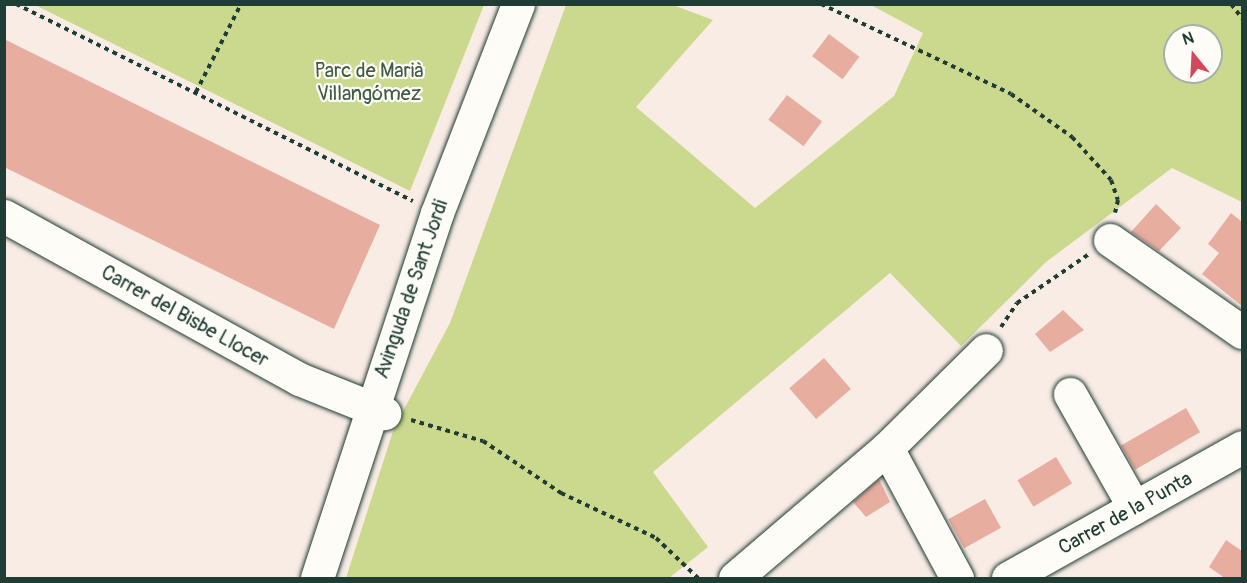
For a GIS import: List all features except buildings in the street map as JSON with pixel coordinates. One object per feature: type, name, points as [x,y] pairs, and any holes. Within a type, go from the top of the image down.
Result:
[{"type":"street","name":"Avinguda de Sant Jordi","points":[[317,579],[377,411],[437,213],[518,4]]},
{"type":"street","name":"Carrer del Bisbe Llocer","points":[[4,216],[299,379],[377,411]]},
{"type":"street","points":[[1110,240],[1242,332]]},
{"type":"street","points":[[735,579],[887,448],[986,351]]},
{"type":"street","points":[[1070,394],[1134,507]]},
{"type":"street","name":"Carrer de la Punta","points":[[1008,579],[1242,447]]},
{"type":"street","points":[[887,448],[957,579]]},
{"type":"path","points":[[16,4],[437,213]]},
{"type":"path","points":[[196,92],[241,4]]},
{"type":"path","points":[[821,4],[1011,94],[1072,138],[1111,180],[1118,200],[1110,240],[1017,303],[986,351]]},
{"type":"path","points":[[1231,4],[1242,18]]},
{"type":"path","points":[[377,411],[483,441],[561,492],[656,538],[698,579]]},
{"type":"green space","name":"Parc de Marià Villangómez","points":[[35,5],[484,5],[410,191]]},
{"type":"green space","points":[[566,5],[673,5],[713,20],[636,107],[755,208],[894,96],[923,33],[871,5],[1242,5],[1242,202],[1172,168],[1046,262],[961,346],[890,273],[653,472],[708,547],[669,578],[346,578],[394,428],[450,323]]}]
